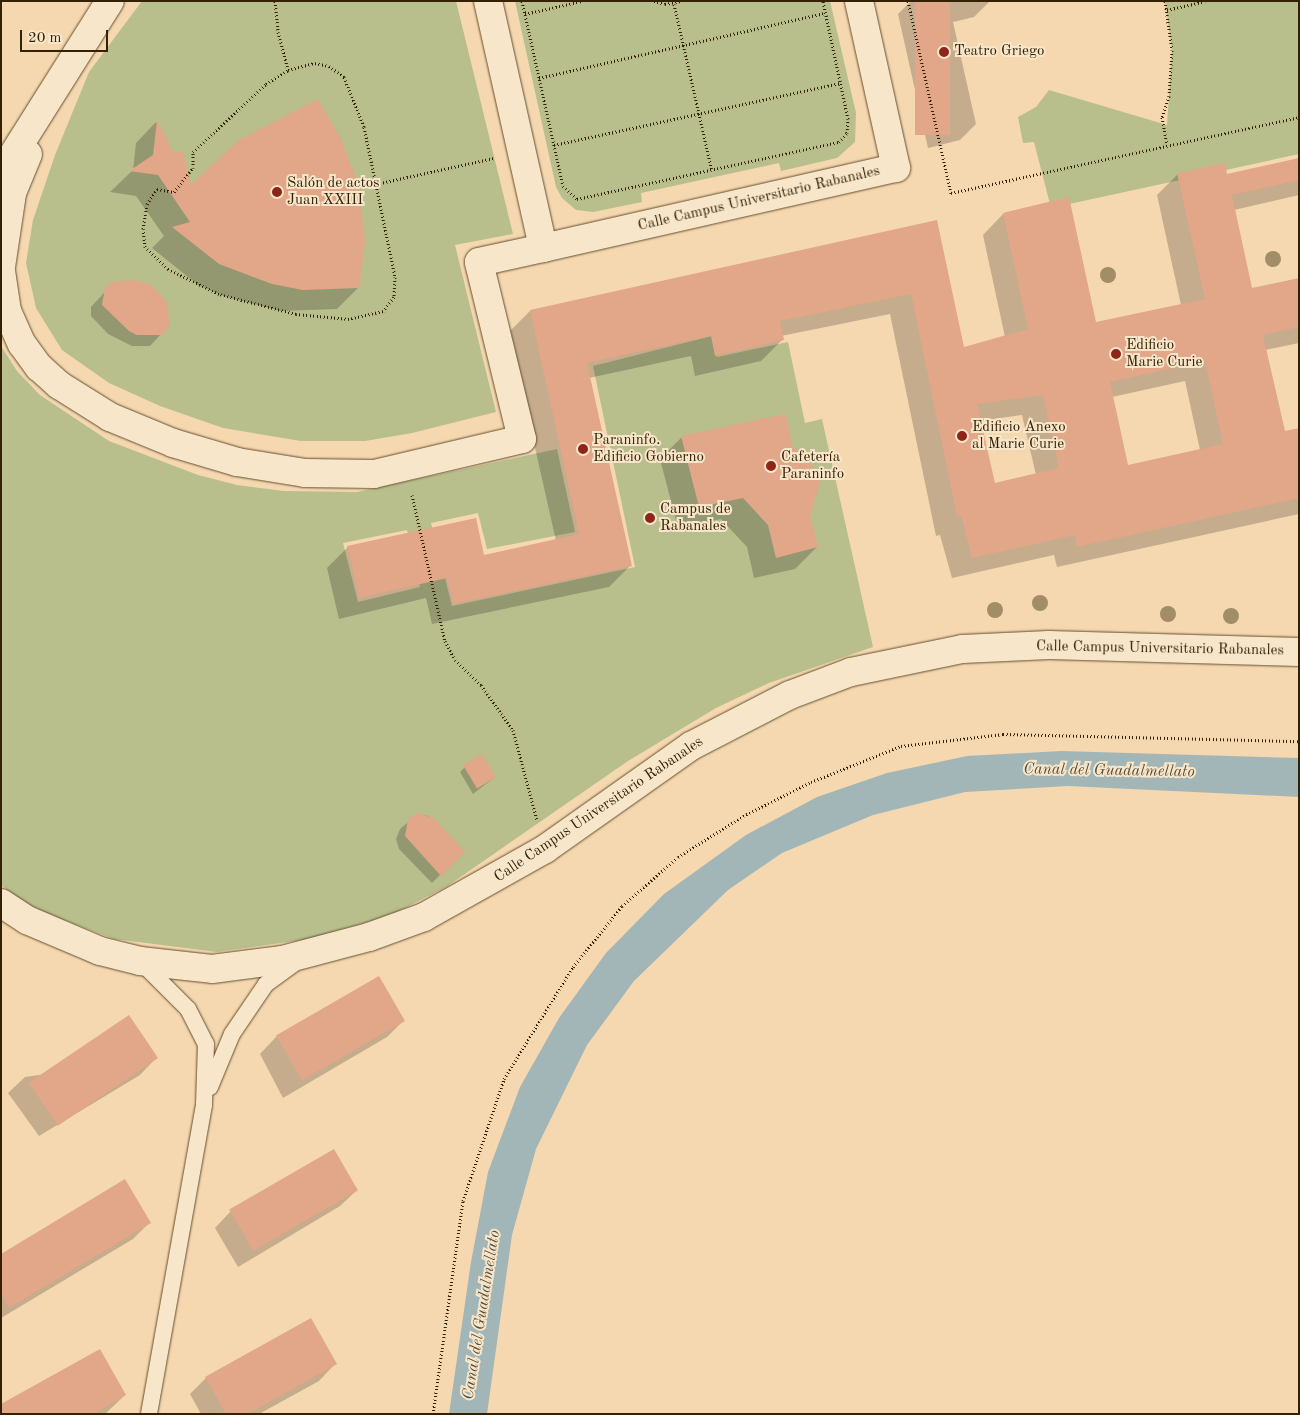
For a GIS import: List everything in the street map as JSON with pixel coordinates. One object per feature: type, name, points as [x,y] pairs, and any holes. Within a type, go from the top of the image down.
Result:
[{"type":"street","points":[[1,174],[54,87],[110,1]]},
{"type":"street","points":[[488,1],[542,248]]},
{"type":"street","name":"Calle Campus Universitario Rabanales","points":[[1,315],[40,367],[66,389],[110,417],[173,443],[237,462],[305,473],[374,474],[406,468],[522,439],[479,262],[896,168],[859,1]]},
{"type":"street","points":[[1,267],[12,193],[54,87]]},
{"type":"street","name":"Calle Campus Universitario Rabanales","points":[[1,271],[6,311],[22,344]]},
{"type":"street","name":"Calle Campus Universitario Rabanales","points":[[1,903],[26,920],[100,950],[140,961],[212,969],[311,953],[424,917],[545,849],[691,746],[790,696],[851,672],[962,649],[1050,645],[1299,652]]},
{"type":"lane","points":[[204,1105],[232,1034],[266,984],[311,953]]},
{"type":"lane","points":[[140,961],[188,1009],[206,1044],[204,1105],[149,1414]]},
{"type":"path","points":[[275,1],[278,32],[288,70]]},
{"type":"path","points":[[522,1],[564,186],[577,199],[839,142],[849,127],[823,1]]},
{"type":"path","points":[[525,14],[582,1]]},
{"type":"path","points":[[654,1],[674,4],[681,1]]},
{"type":"path","points":[[908,1],[951,193],[1299,117]]},
{"type":"path","points":[[1165,1],[1171,29],[1169,96],[1162,117],[1167,145]]},
{"type":"path","points":[[1167,10],[1205,1]]},
{"type":"path","points":[[674,4],[712,171]]},
{"type":"path","points":[[539,78],[825,14]]},
{"type":"path","points":[[315,63],[329,66],[344,77],[364,127],[376,184],[395,277],[394,297],[383,311],[349,319],[296,314],[219,294],[168,269],[145,247],[143,229],[148,204],[157,189],[174,192],[193,168],[193,152],[266,84],[288,70],[315,63]]},
{"type":"path","points":[[554,145],[840,83]]},
{"type":"path","points":[[376,184],[495,158]]},
{"type":"path","points":[[406,468],[445,641],[455,660],[481,685],[513,730],[545,849]]},
{"type":"path","points":[[433,1414],[463,1201],[504,1079],[573,967],[622,906],[678,858],[752,812],[811,782],[901,746],[1003,734],[1299,741]]},
{"type":"green space","points":[[142,1],[456,1],[513,234],[455,245],[496,412],[412,433],[365,441],[301,441],[223,428],[160,406],[109,383],[62,350],[36,308],[26,263],[33,220],[55,155],[89,72]]},
{"type":"green space","points":[[515,1],[830,1],[856,113],[855,142],[837,158],[781,171],[779,163],[641,193],[642,202],[593,212],[576,210],[562,198],[556,187]]},
{"type":"green space","points":[[1165,1],[1299,1],[1299,154],[1051,208],[1034,142],[1023,143],[1018,117],[1036,107],[1049,90],[1167,125],[1172,50]]},
{"type":"green space","points":[[712,336],[717,357],[788,342],[805,423],[822,419],[873,647],[769,683],[716,708],[628,761],[446,887],[391,915],[309,939],[217,952],[114,939],[32,908],[1,885],[1,346],[17,371],[40,395],[109,441],[198,475],[237,485],[284,491],[357,492],[557,449],[575,532],[487,549],[478,513],[431,523],[452,606],[635,567],[593,366]],"holes":[[[407,530],[420,587],[358,602],[343,543]]]},
{"type":"water","name":"Canal del Guadalmellato","points":[[1061,751],[1299,758],[1299,797],[1068,786],[965,792],[873,815],[782,853],[728,890],[634,981],[587,1045],[536,1149],[512,1235],[487,1414],[449,1414],[471,1262],[488,1172],[520,1087],[559,1018],[606,953],[664,894],[746,835],[817,797],[887,773],[967,756]]},
{"type":"building","points":[[915,1],[950,1],[950,135],[915,135]]},
{"type":"building","name":"Salón de actos Juan XXIII","points":[[318,99],[340,137],[358,183],[365,241],[359,288],[303,290],[272,284],[219,264],[172,227],[190,222],[158,175],[129,171],[153,155],[157,120],[173,152],[183,152],[191,185],[239,140]]},
{"type":"building","points":[[1299,158],[1299,180],[1232,195],[1252,288],[1299,278],[1299,327],[1263,335],[1285,431],[1299,428],[1299,498],[1077,547],[1075,535],[972,558],[961,515],[957,516],[911,294],[780,321],[784,340],[715,356],[711,336],[587,363],[632,566],[453,604],[447,578],[359,598],[347,546],[476,518],[484,555],[579,534],[530,310],[937,220],[964,347],[1028,329],[1003,213],[1069,197],[1096,322],[1205,299],[1177,173],[1225,163],[1227,174]],"holes":[[[1205,361],[1223,444],[1128,465],[1110,382]],[[1043,395],[1059,468],[995,483],[977,404]]]},
{"type":"building","points":[[133,280],[150,284],[166,301],[170,324],[162,335],[137,335],[129,331],[102,305],[105,287],[113,282]]},
{"type":"building","points":[[786,414],[792,446],[822,476],[810,515],[818,547],[776,558],[768,525],[743,498],[699,507],[681,436]]},
{"type":"building","points":[[482,754],[496,777],[477,788],[463,765]]},
{"type":"building","points":[[418,813],[434,818],[465,852],[441,876],[405,836],[408,819]]},
{"type":"building","points":[[379,976],[405,1021],[302,1081],[276,1036]]},
{"type":"building","points":[[129,1015],[158,1058],[58,1126],[29,1083]]},
{"type":"building","points":[[334,1149],[358,1191],[253,1251],[229,1210]]},
{"type":"building","points":[[125,1179],[151,1223],[9,1308],[1,1294],[1,1254]]},
{"type":"building","points":[[311,1318],[337,1364],[248,1414],[226,1414],[205,1377]]},
{"type":"building","points":[[100,1349],[126,1395],[94,1414],[1,1414],[1,1404]]},
{"type":"place","name":"Teatro Griego","points":[[944,52]]},
{"type":"place","name":"Salón de actos Juan XXIII","points":[[277,192]]},
{"type":"place","name":"Edificio Marie Curie","points":[[1116,354]]},
{"type":"place","name":"Edificio Anexo al Marie Curie","points":[[962,436]]},
{"type":"place","name":"Paraninfo. Edificio Gobierno","points":[[583,449]]},
{"type":"place","name":"Cafetería Paraninfo","points":[[771,466]]},
{"type":"place","name":"Campus de Rabanales","points":[[650,518]]}]
